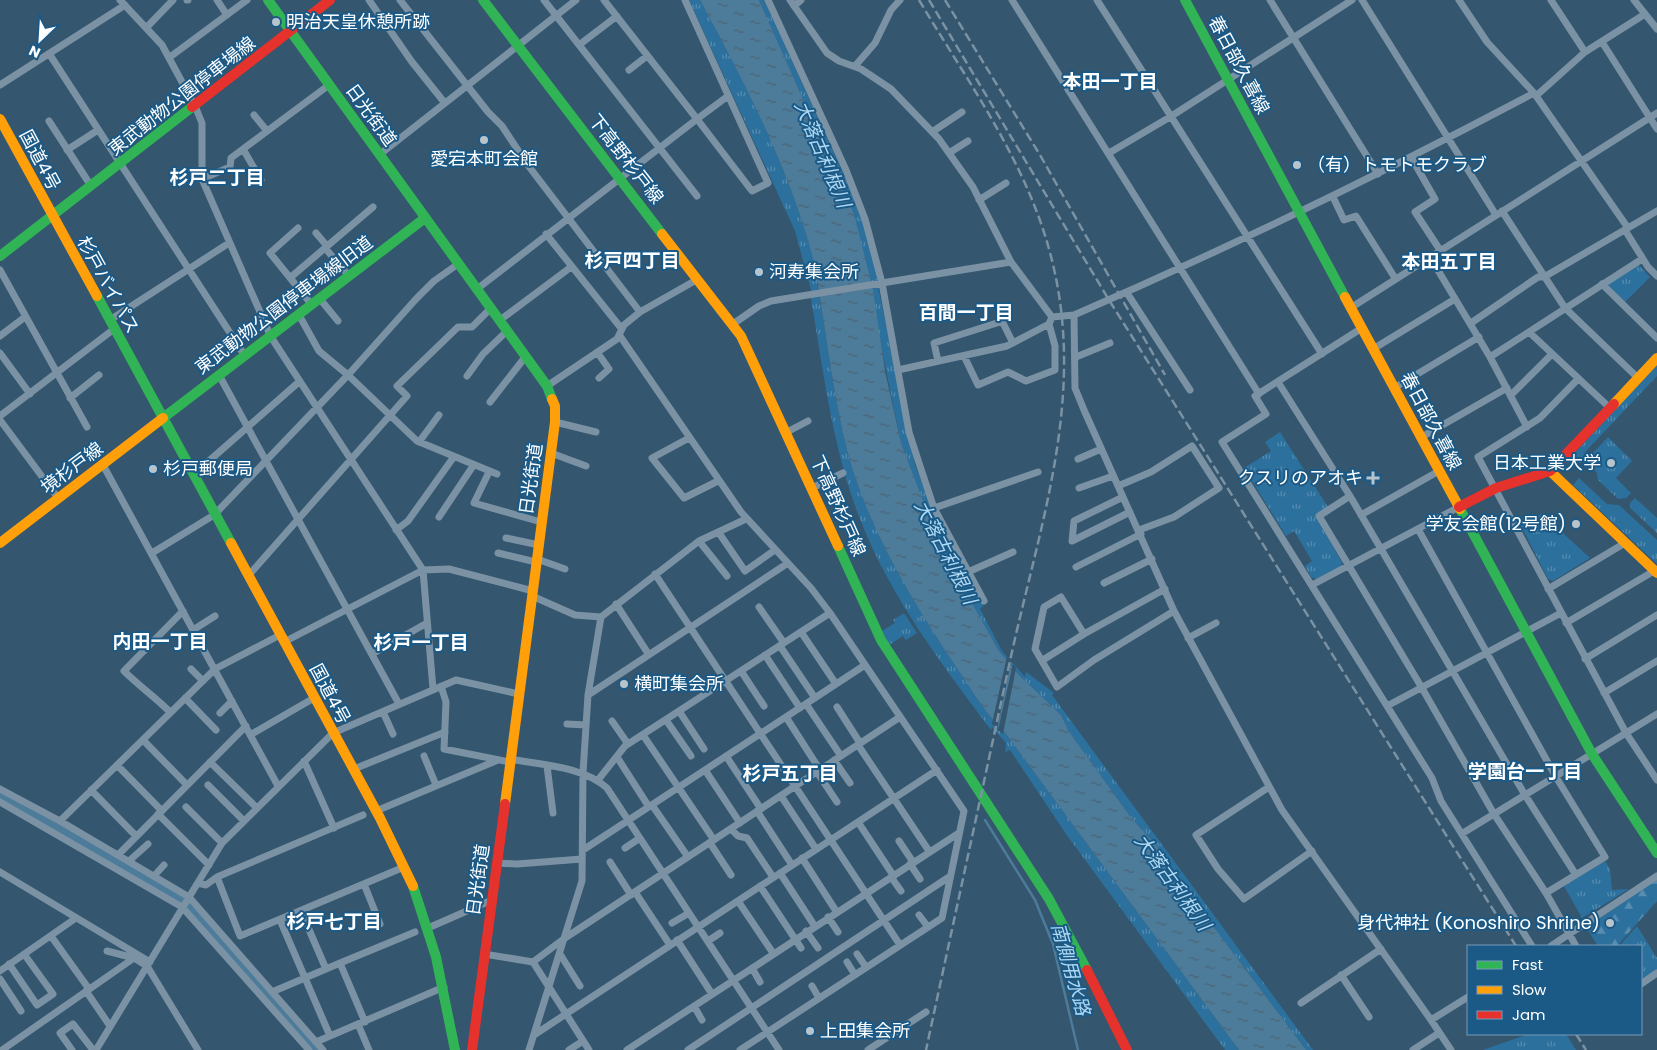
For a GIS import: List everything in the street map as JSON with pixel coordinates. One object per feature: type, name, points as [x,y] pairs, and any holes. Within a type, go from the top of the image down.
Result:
[{"type":"main road","name":"日光街道","points":[[268,0],[526,356],[547,386],[555,406],[556,422],[541,522],[472,1050]]},
{"type":"main road","name":"東武動物公園停車場線","points":[[0,256],[330,0]]},
{"type":"main road","name":"下高野杉戸線","points":[[483,0],[733,324],[787,432],[881,640],[1049,899],[1077,949],[1127,1050]]},
{"type":"main road","name":"春日部久喜線","points":[[1185,0],[1592,754],[1657,853]]},
{"type":"main road","name":"国道4号","points":[[0,119],[52,217]]},
{"type":"main road","name":"杉戸バイパス","points":[[52,217],[136,369]]},
{"type":"main road","name":"東武動物公園停車場線旧道","points":[[163,418],[425,218]]},
{"type":"main road","points":[[1458,507],[1496,488],[1550,471],[1657,358]]},
{"type":"main road","name":"国道4号","points":[[136,369],[214,516],[354,769],[404,867],[428,928],[445,987],[455,1050]]},
{"type":"main road","name":"境杉戸線","points":[[0,543],[163,418]]},
{"type":"main road","points":[[1550,471],[1656,572]]},
{"type":"street","points":[[146,28],[173,0]]},
{"type":"street","points":[[217,0],[227,15]]},
{"type":"street","points":[[170,57],[247,0]]},
{"type":"street","points":[[369,0],[412,62],[444,102]]},
{"type":"street","points":[[400,0],[502,126],[640,312]]},
{"type":"street","points":[[544,0],[697,196]]},
{"type":"street","points":[[379,155],[576,0]]},
{"type":"street","points":[[604,0],[752,191],[768,183],[685,0]]},
{"type":"street","points":[[768,0],[855,192],[871,236],[909,432],[934,508],[984,601]]},
{"type":"street","points":[[801,0],[792,3],[827,53],[839,61],[855,66],[898,95],[949,153],[979,200],[1011,262],[1050,321],[1056,346],[1055,370],[1026,381],[1008,372],[978,385],[964,356]]},
{"type":"street","points":[[855,66],[875,43],[891,10],[900,0]]},
{"type":"street","points":[[1012,0],[1259,394]]},
{"type":"street","points":[[1097,0],[1322,354]]},
{"type":"street","points":[[1270,0],[1378,174]]},
{"type":"street","points":[[1108,153],[1170,117],[1352,0]]},
{"type":"street","points":[[1362,0],[1449,138],[1565,308],[1638,378]]},
{"type":"street","points":[[1459,0],[1487,42],[1535,95],[1626,229],[1642,259],[1657,276]]},
{"type":"street","points":[[1552,0],[1585,52]]},
{"type":"street","points":[[1634,0],[1657,29]]},
{"type":"street","points":[[0,85],[50,55],[122,3],[170,57],[202,123],[202,179],[271,337],[423,570],[433,689]]},
{"type":"street","points":[[898,370],[1013,343],[1050,321],[1074,315],[1127,293],[1300,213],[1535,95],[1585,52],[1645,14]]},
{"type":"street","points":[[579,45],[617,16]]},
{"type":"street","points":[[1602,42],[1657,129]]},
{"type":"street","points":[[50,55],[245,356]]},
{"type":"street","points":[[629,70],[647,56]]},
{"type":"street","points":[[202,179],[230,167],[231,158],[329,85]]},
{"type":"street","points":[[477,289],[568,217],[728,96]]},
{"type":"street","points":[[932,132],[962,112]]},
{"type":"street","points":[[1352,307],[1657,113]]},
{"type":"street","points":[[254,115],[267,131]]},
{"type":"street","points":[[48,121],[91,186]]},
{"type":"street","points":[[67,150],[98,130]]},
{"type":"street","points":[[949,153],[968,141]]},
{"type":"street","points":[[243,149],[261,180]]},
{"type":"street","points":[[1411,157],[1434,199],[1415,212],[1440,250]]},
{"type":"street","points":[[979,200],[1006,183]]},
{"type":"street","points":[[1332,197],[1344,220],[1356,216],[1395,278]]},
{"type":"street","points":[[291,277],[373,207]]},
{"type":"street","points":[[1471,323],[1538,277],[1544,277],[1657,211]]},
{"type":"street","points":[[298,228],[270,254],[316,302],[338,321]]},
{"type":"street","points":[[316,233],[349,276]]},
{"type":"street","points":[[546,234],[622,328]]},
{"type":"street","points":[[0,416],[57,373],[112,324],[188,269],[229,243]]},
{"type":"street","points":[[1430,256],[1490,356],[1527,426]]},
{"type":"street","points":[[1490,356],[1642,259]]},
{"type":"street","points":[[733,324],[764,303],[810,293],[1011,262]]},
{"type":"street","points":[[152,553],[214,516],[434,281],[458,264]]},
{"type":"street","points":[[500,320],[571,267]]},
{"type":"street","points":[[0,270],[87,427]]},
{"type":"street","points":[[547,386],[620,336],[622,328],[640,312],[698,279]]},
{"type":"street","points":[[1602,284],[1657,338]]},
{"type":"street","points":[[1127,293],[1190,390]]},
{"type":"street","points":[[1373,349],[1455,299]]},
{"type":"street","points":[[248,576],[407,396],[397,386],[458,327],[472,327],[491,308]]},
{"type":"street","points":[[299,315],[319,351],[348,375],[389,417],[419,442],[453,458],[497,474]]},
{"type":"street","points":[[1074,315],[1075,388],[1174,611],[1282,810],[1451,1050]]},
{"type":"street","points":[[0,336],[25,317]]},
{"type":"street","points":[[938,361],[934,343],[1000,322],[1013,343]]},
{"type":"street","points":[[1362,328],[1255,396],[1266,414],[1222,442],[1432,778],[1442,801],[1531,945]]},
{"type":"street","points":[[467,376],[483,354],[507,331]]},
{"type":"street","points":[[1529,332],[1610,408]]},
{"type":"street","points":[[620,336],[688,438],[746,519],[788,563],[830,613],[964,811],[942,918],[740,1050]]},
{"type":"street","points":[[1394,388],[1479,337]]},
{"type":"street","points":[[1076,356],[1110,342]]},
{"type":"street","points":[[597,352],[609,369],[599,378]]},
{"type":"street","points":[[0,353],[30,394]]},
{"type":"street","points":[[1511,395],[1552,354]]},
{"type":"street","points":[[490,402],[526,356]]},
{"type":"street","points":[[220,375],[399,704]]},
{"type":"street","points":[[70,398],[99,376]]},
{"type":"street","points":[[1578,378],[1540,418],[1478,457],[1626,733],[1654,769],[1657,780]]},
{"type":"street","points":[[193,475],[300,381]]},
{"type":"street","points":[[1278,382],[1361,514],[1526,795],[1576,875]]},
{"type":"street","points":[[1420,438],[1507,388]]},
{"type":"street","points":[[419,442],[439,415]]},
{"type":"street","points":[[0,420],[58,498]]},
{"type":"street","points":[[787,432],[808,421]]},
{"type":"street","points":[[556,422],[596,432]]},
{"type":"street","points":[[688,438],[652,458],[684,498],[718,481]]},
{"type":"street","points":[[1076,567],[1140,532],[1174,517],[1219,488],[1192,446],[1151,472],[1118,486]]},
{"type":"street","points":[[1078,459],[1102,449]]},
{"type":"street","points":[[551,453],[586,466]]},
{"type":"street","points":[[396,530],[408,521],[453,458]]},
{"type":"street","points":[[103,465],[278,786]]},
{"type":"street","points":[[439,517],[473,466]]},
{"type":"street","points":[[1361,514],[1439,471]]},
{"type":"street","points":[[489,472],[474,503],[541,522]]},
{"type":"street","points":[[934,508],[1038,472]]},
{"type":"street","points":[[812,488],[843,473]]},
{"type":"street","points":[[1079,488],[1113,476]]},
{"type":"street","points":[[1350,496],[1319,516],[1422,688],[1494,814],[1546,893],[1575,945]]},
{"type":"street","points":[[1123,497],[1074,521],[1072,540],[1130,512]]},
{"type":"street","points":[[1312,585],[1458,507]]},
{"type":"street","points":[[529,1050],[582,881],[583,773],[588,695],[601,617],[699,541],[746,519]]},
{"type":"street","points":[[1418,529],[1556,776],[1605,858],[1546,893]]},
{"type":"street","points":[[720,532],[745,571],[775,550]]},
{"type":"street","points":[[506,538],[538,545]]},
{"type":"street","points":[[699,541],[727,576]]},
{"type":"street","points":[[1548,589],[1625,543]]},
{"type":"street","points":[[968,572],[1012,552]]},
{"type":"street","points":[[498,553],[565,569]]},
{"type":"street","points":[[1104,583],[1152,559]]},
{"type":"street","points":[[588,695],[788,563]]},
{"type":"street","points":[[60,821],[214,669],[347,609],[423,570],[449,569],[533,593],[575,615],[601,617]]},
{"type":"street","points":[[1566,624],[1656,572]]},
{"type":"street","points":[[655,574],[900,945]]},
{"type":"street","points":[[1043,660],[1084,634],[1165,589]]},
{"type":"street","points":[[1084,634],[1061,596],[1044,607],[1035,649],[1058,687],[1094,660],[1174,611]]},
{"type":"street","points":[[616,604],[648,655]]},
{"type":"street","points":[[759,607],[815,698]]},
{"type":"street","points":[[170,712],[149,690],[143,689],[124,671],[183,611]]},
{"type":"street","points":[[598,780],[628,744],[830,613]]},
{"type":"street","points":[[1387,706],[1561,613]]},
{"type":"street","points":[[1585,658],[1657,615]]},
{"type":"street","points":[[193,630],[216,616]]},
{"type":"street","points":[[372,654],[428,623]]},
{"type":"street","points":[[1188,638],[1216,623]]},
{"type":"street","points":[[801,632],[836,684]]},
{"type":"street","points":[[765,655],[841,756]]},
{"type":"street","points":[[1604,693],[1657,661]]},
{"type":"street","points":[[582,850],[865,665]]},
{"type":"street","points":[[191,669],[203,681]]},
{"type":"street","points":[[741,671],[764,706]]},
{"type":"street","points":[[72,1050],[60,1033],[73,1024],[96,1050],[222,843],[333,733],[456,680],[519,694]]},
{"type":"street","points":[[441,686],[446,702],[444,749],[498,760],[510,760],[583,773],[598,780],[607,788],[779,1050]]},
{"type":"street","points":[[185,698],[216,730]]},
{"type":"street","points":[[250,735],[314,698]]},
{"type":"street","points":[[220,713],[232,701]]},
{"type":"street","points":[[837,707],[929,852]]},
{"type":"street","points":[[383,712],[393,734]]},
{"type":"street","points":[[679,712],[704,749]]},
{"type":"street","points":[[1463,833],[1657,714]]},
{"type":"street","points":[[786,717],[837,802]]},
{"type":"street","points":[[484,954],[533,962],[565,938],[900,717]]},
{"type":"street","points":[[666,720],[691,756]]},
{"type":"street","points":[[612,721],[628,744]]},
{"type":"street","points":[[567,724],[586,725]]},
{"type":"street","points":[[118,855],[246,726]]},
{"type":"street","points":[[354,769],[445,732]]},
{"type":"street","points":[[643,735],[679,788],[731,875]]},
{"type":"street","points":[[143,740],[187,785]]},
{"type":"street","points":[[424,756],[436,785]]},
{"type":"street","points":[[726,756],[792,865]]},
{"type":"street","points":[[617,757],[688,857]]},
{"type":"street","points":[[376,811],[498,760]]},
{"type":"street","points":[[834,760],[850,782]]},
{"type":"street","points":[[304,761],[334,828]]},
{"type":"street","points":[[210,762],[257,808]]},
{"type":"street","points":[[117,765],[209,865]]},
{"type":"street","points":[[547,766],[553,813]]},
{"type":"street","points":[[705,770],[740,823]]},
{"type":"street","points":[[534,1035],[937,770]]},
{"type":"street","points":[[208,785],[244,821]]},
{"type":"street","points":[[1269,787],[1196,835],[1206,852],[1244,899],[1312,851]]},
{"type":"street","points":[[0,789],[60,821],[189,897],[323,1050]]},
{"type":"street","points":[[92,790],[136,836]]},
{"type":"street","points":[[781,796],[816,849]]},
{"type":"street","points":[[0,802],[182,907],[307,1048]]},
{"type":"street","points":[[186,806],[222,843]]},
{"type":"street","points":[[198,883],[206,885],[217,877],[363,815]]},
{"type":"street","points":[[858,822],[901,891]]},
{"type":"street","points":[[731,829],[738,836],[747,838],[773,878]]},
{"type":"street","points":[[627,1050],[733,981],[814,925],[959,832]]},
{"type":"street","points":[[624,848],[640,838]]},
{"type":"street","points":[[899,841],[920,879]]},
{"type":"street","points":[[129,862],[148,844]]},
{"type":"street","points":[[802,858],[836,911]]},
{"type":"street","points":[[497,863],[517,864],[582,859]]},
{"type":"street","points":[[610,862],[712,994]]},
{"type":"street","points":[[154,876],[164,865]]},
{"type":"street","points":[[228,941],[404,867]]},
{"type":"street","points":[[0,872],[148,964],[198,1050]]},
{"type":"street","points":[[780,873],[814,925]]},
{"type":"street","points":[[1553,945],[1657,876]]},
{"type":"street","points":[[217,877],[240,936]]},
{"type":"street","points":[[688,1050],[949,877]]},
{"type":"street","points":[[364,884],[380,924]]},
{"type":"street","points":[[760,886],[801,948]]},
{"type":"street","points":[[428,928],[492,900]]},
{"type":"street","points":[[738,900],[773,954]]},
{"type":"street","points":[[301,911],[326,969]]},
{"type":"street","points":[[672,924],[689,912]]},
{"type":"street","points":[[919,915],[928,927]]},
{"type":"street","points":[[828,916],[838,932]]},
{"type":"street","points":[[0,971],[76,918]]},
{"type":"street","points":[[280,920],[330,1036]]},
{"type":"street","points":[[806,931],[818,948]]},
{"type":"street","points":[[272,992],[415,932]]},
{"type":"street","points":[[708,941],[720,933]]},
{"type":"street","points":[[52,936],[110,1026]]},
{"type":"street","points":[[1301,1003],[1381,949]]},
{"type":"street","points":[[107,951],[148,964]]},
{"type":"street","points":[[9,964],[37,1005],[52,994],[24,954]]},
{"type":"street","points":[[560,954],[580,986]]},
{"type":"street","points":[[857,954],[866,967]]},
{"type":"street","points":[[2,1050],[134,958]]},
{"type":"street","points":[[533,962],[589,1050]]},
{"type":"street","points":[[847,962],[855,975]]},
{"type":"street","points":[[340,963],[362,1023],[369,1050]]},
{"type":"street","points":[[752,968],[760,982]]},
{"type":"street","points":[[1642,983],[1657,973]]},
{"type":"street","points":[[1341,975],[1370,1017]]},
{"type":"street","points":[[0,979],[21,1011]]},
{"type":"street","points":[[812,986],[819,998]]},
{"type":"street","points":[[316,1042],[445,987]]},
{"type":"street","points":[[1431,1020],[1467,998]]},
{"type":"street","points":[[694,1006],[702,1020]]},
{"type":"street","points":[[868,1050],[926,1012]]},
{"type":"street","points":[[1413,1050],[1439,1033]]},
{"type":"street","points":[[569,1050],[583,1041]]},
{"type":"street","points":[[296,1050],[307,1048]]},
{"type":"green space","points":[[689,0],[700,0],[764,124],[791,189],[814,262],[839,416],[847,450],[856,480],[879,537],[909,592],[980,704],[1006,734],[1239,1050],[1225,1050],[1066,834],[1010,750],[1005,752],[1006,743],[992,727],[991,730],[955,681],[920,631],[888,579],[862,524],[844,469],[830,413],[811,290],[795,231]]},
{"type":"green space","points":[[759,0],[764,0],[857,204],[871,242],[878,286],[915,465],[932,508],[983,606],[980,609],[1002,651],[1025,677],[1026,672],[1054,693],[1052,695],[1313,1050],[1306,1050],[1171,870],[1156,845],[1132,819],[1068,730],[1061,715],[1019,675],[999,651],[942,550],[901,443],[854,214]]},
{"type":"green space","points":[[1638,264],[1650,277],[1625,302],[1609,286],[1609,283]]},
{"type":"green space","points":[[1657,365],[1657,376],[1586,451],[1582,463],[1572,463],[1568,460]]},
{"type":"green space","points":[[1280,432],[1328,507],[1315,516],[1342,562],[1341,566],[1316,579],[1311,577],[1305,566],[1312,561],[1294,531],[1286,536],[1244,468],[1271,451],[1265,442]]},
{"type":"green space","points":[[1608,437],[1632,461],[1616,478],[1631,493],[1626,498],[1618,499],[1598,480],[1597,473],[1589,465],[1593,453]]},
{"type":"green space","points":[[1579,478],[1607,504],[1619,505],[1657,540],[1657,564],[1573,485]]},
{"type":"green space","points":[[1635,498],[1657,518],[1657,533],[1630,508],[1630,503]]},
{"type":"green space","points":[[1542,514],[1590,558],[1553,581],[1548,579],[1520,524]]},
{"type":"green space","points":[[904,613],[917,633],[906,640],[903,636],[889,645],[882,631],[895,623],[893,620]]},
{"type":"green space","points":[[1605,861],[1610,869],[1612,890],[1629,889],[1582,918],[1564,886]]},
{"type":"green space","points":[[1657,880],[1657,901],[1618,945],[1597,945],[1586,927]]},
{"type":"green space","points":[[1637,926],[1657,958],[1657,970],[1642,980],[1642,945],[1620,945]]},
{"type":"green space","points":[[1526,1035],[1567,1035],[1576,1050],[1483,1050]]},
{"type":"water","name":"大落古利根川","points":[[700,0],[759,0],[854,214],[873,290],[885,371],[901,443],[942,550],[999,651],[1019,675],[1061,715],[1068,730],[1132,819],[1156,845],[1171,870],[1306,1050],[1239,1050],[1006,734],[980,704],[909,592],[879,537],[856,480],[847,450],[839,416],[812,255],[791,189],[764,124]]},
{"type":"pier","points":[[1007,656],[1011,662],[997,729],[992,724]]},
{"type":"pier","points":[[1013,664],[1016,668],[1003,734],[998,730]]},
{"type":"waterway","points":[[918,620],[927,615]]},
{"type":"waterway","points":[[0,796],[49,821],[192,908],[315,1050]]},
{"type":"waterway","name":"南側用水路","points":[[985,820],[1035,900],[1053,944],[1078,1050]]},
{"type":"railway","points":[[919,0],[992,120],[1025,183],[1049,249],[1060,302],[1064,354],[1062,406],[1056,457],[926,1050]]},
{"type":"railway","points":[[929,0],[1109,300],[1515,945]]},
{"type":"railway","points":[[945,0],[1040,155],[1165,375]]},
{"type":"railway","points":[[1577,1035],[1586,1050]]},
{"type":"traffic: fast","points":[[268,0],[547,386],[552,399]]},
{"type":"traffic: fast","points":[[483,0],[662,234]]},
{"type":"traffic: fast","points":[[1185,0],[1345,297]]},
{"type":"traffic: fast","points":[[0,256],[192,107]]},
{"type":"traffic: fast","points":[[163,418],[425,218]]},
{"type":"traffic: fast","points":[[97,296],[231,543]]},
{"type":"traffic: fast","points":[[1460,509],[1592,754],[1657,853]]},
{"type":"traffic: fast","points":[[838,546],[881,640],[1049,899],[1087,970]]},
{"type":"traffic: fast","points":[[413,886],[436,957],[455,1050]]},
{"type":"traffic: slow","points":[[0,119],[97,296]]},
{"type":"traffic: slow","points":[[662,234],[741,336],[838,546]]},
{"type":"traffic: slow","points":[[1345,297],[1460,509]]},
{"type":"traffic: slow","points":[[1614,404],[1657,358]]},
{"type":"traffic: slow","points":[[505,804],[555,422],[555,406],[552,399]]},
{"type":"traffic: slow","points":[[0,543],[163,418]]},
{"type":"traffic: slow","points":[[1550,471],[1657,573]]},
{"type":"traffic: slow","points":[[231,543],[380,818],[413,886]]},
{"type":"traffic: jam","points":[[192,107],[330,0]]},
{"type":"traffic: jam","points":[[1459,507],[1496,488],[1550,471],[1614,404]]},
{"type":"traffic: jam","points":[[472,1050],[505,804]]},
{"type":"traffic: jam","points":[[1087,970],[1127,1050]]},
{"type":"place","name":"明治天皇休憩所跡","points":[[276,22]]},
{"type":"place","name":"愛宕本町会館","points":[[484,140]]},
{"type":"place","name":"（有）トモトモクラブ","points":[[1297,165]]},
{"type":"place","name":"河寿集会所","points":[[759,272]]},
{"type":"place","name":"日本工業大学","points":[[1611,463]]},
{"type":"place","name":"杉戸郵便局","points":[[153,469]]},
{"type":"place","name":"クスリのアオキ","points":[[1373,478]]},
{"type":"place","name":"学友会館(12号館)","points":[[1576,524]]},
{"type":"place","name":"横町集会所","points":[[624,684]]},
{"type":"place","name":"身代神社 (Konoshiro Shrine)","points":[[1610,923]]},
{"type":"place","name":"上田集会所","points":[[810,1031]]},
{"type":"district","name":"本田一丁目","points":[[1110,81]]},
{"type":"district","name":"杉戸二丁目","points":[[217,177]]},
{"type":"district","name":"杉戸四丁目","points":[[632,260]]},
{"type":"district","name":"本田五丁目","points":[[1449,261]]},
{"type":"district","name":"百間一丁目","points":[[966,312]]},
{"type":"district","name":"内田一丁目","points":[[160,641]]},
{"type":"district","name":"杉戸一丁目","points":[[421,642]]},
{"type":"district","name":"学園台一丁目","points":[[1525,771]]},
{"type":"district","name":"杉戸五丁目","points":[[790,773]]},
{"type":"district","name":"杉戸七丁目","points":[[334,921]]}]
